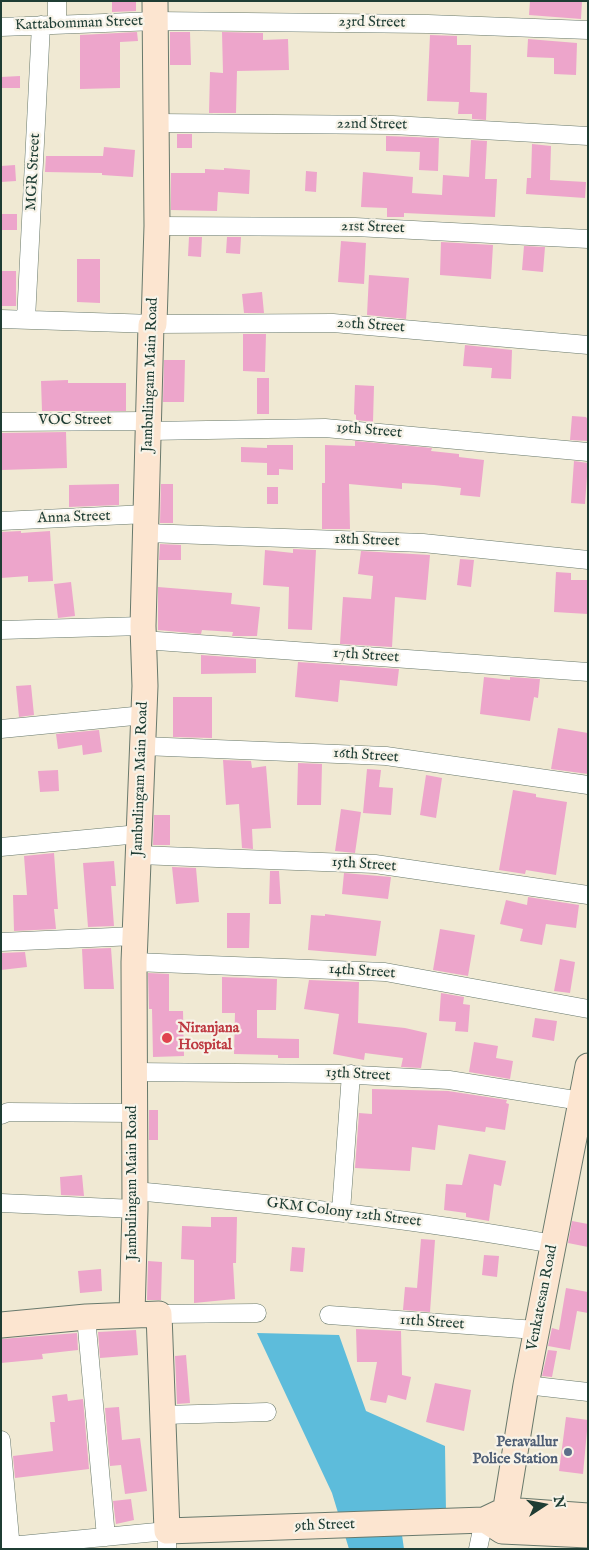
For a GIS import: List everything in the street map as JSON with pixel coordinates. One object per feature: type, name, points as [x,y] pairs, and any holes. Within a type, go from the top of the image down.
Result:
[{"type":"street","name":"MGR Street","points":[[26,320],[49,25],[57,1]]},
{"type":"street","name":"Kattabomman Street","points":[[1,27],[49,25],[156,11]]},
{"type":"street","name":"23rd Street","points":[[156,11],[408,24],[588,30]]},
{"type":"street","name":"Jambulingam Main Road","points":[[132,1314],[135,1200],[134,962],[144,715],[143,633],[151,325],[154,324],[157,226],[156,11]]},
{"type":"street","name":"22nd Street","points":[[157,123],[393,125],[588,136]]},
{"type":"street","name":"21st Street","points":[[157,226],[356,227],[588,239]]},
{"type":"street","name":"20th Street","points":[[1,319],[154,324],[333,323],[588,345]]},
{"type":"street","name":"VOC Street","points":[[1,422],[148,426]]},
{"type":"street","name":"19th Street","points":[[148,426],[325,428],[588,452]]},
{"type":"street","name":"Anna Street","points":[[1,521],[146,524]]},
{"type":"street","name":"18th Street","points":[[146,524],[423,543],[588,560]]},
{"type":"street","name":"17th Street","points":[[1,630],[143,633],[588,672]]},
{"type":"street","points":[[1,728],[144,715]]},
{"type":"street","name":"16th Street","points":[[143,746],[386,756],[588,785]]},
{"type":"street","name":"15th Street","points":[[1,847],[139,844],[375,864],[588,895]]},
{"type":"street","points":[[1,942],[135,936]]},
{"type":"street","name":"14th Street","points":[[134,962],[385,972],[588,1009]]},
{"type":"street","name":"Venkatesan Road","points":[[497,1520],[526,1385],[588,1066]]},
{"type":"street","name":"13th Street","points":[[134,1072],[351,1074],[450,1080],[581,1101]]},
{"type":"street","points":[[341,1211],[351,1074]]},
{"type":"street","points":[[1,1115],[8,1112],[134,1113]]},
{"type":"street","name":"GKM Colony 12th Street","points":[[1,1203],[135,1200],[341,1211],[477,1230],[553,1244]]},
{"type":"street","points":[[1,1326],[132,1314],[257,1314]]},
{"type":"street","points":[[1,1440],[10,1548],[106,1537],[167,1540],[159,1314]]},
{"type":"street","name":"11th Street","points":[[328,1315],[536,1330]]},
{"type":"street","points":[[86,1317],[106,1537]]},
{"type":"street","points":[[526,1385],[588,1392]]},
{"type":"street","points":[[164,1415],[267,1412]]},
{"type":"street","name":"9th Street","points":[[167,1540],[588,1516]]},
{"type":"street","points":[[478,1549],[497,1520]]},
{"type":"street","name":"9th Street","points":[[497,1520],[588,1535]]},
{"type":"water","points":[[257,1333],[339,1335],[366,1411],[445,1446],[446,1513],[399,1514],[404,1549],[349,1549],[332,1493]]},
{"type":"building","points":[[112,1],[136,1],[136,11],[112,12]]},
{"type":"building","points":[[530,1],[582,1],[581,19],[529,15]]},
{"type":"building","points":[[137,32],[138,41],[120,42],[120,88],[80,89],[80,35]]},
{"type":"building","points":[[170,32],[190,32],[191,65],[170,65]]},
{"type":"building","points":[[222,32],[263,33],[263,40],[288,39],[289,70],[237,71],[236,113],[209,113],[210,72],[223,73]]},
{"type":"building","points":[[430,35],[457,36],[457,45],[471,45],[470,92],[487,93],[486,120],[472,119],[472,114],[458,114],[459,102],[427,101]]},
{"type":"building","points":[[528,39],[577,43],[576,75],[554,74],[554,58],[527,57]]},
{"type":"building","points":[[20,76],[20,88],[1,88],[1,77]]},
{"type":"building","points":[[177,134],[192,134],[192,148],[177,148]]},
{"type":"building","points":[[386,136],[439,138],[438,171],[419,170],[420,152],[386,151]]},
{"type":"building","points":[[471,140],[487,141],[485,179],[497,179],[495,217],[404,213],[404,217],[387,217],[387,208],[361,207],[363,172],[413,177],[412,193],[442,195],[443,175],[469,177]]},
{"type":"building","points":[[532,144],[551,146],[550,180],[586,182],[585,198],[526,194],[527,178],[531,178]]},
{"type":"building","points":[[104,147],[135,150],[133,177],[102,175],[102,173],[45,172],[46,156],[103,156]]},
{"type":"building","points":[[15,165],[16,181],[1,182],[1,166]]},
{"type":"building","points":[[224,168],[250,170],[249,194],[218,192],[217,211],[171,210],[171,173],[205,173],[205,169],[224,170]]},
{"type":"building","points":[[306,171],[317,172],[316,192],[305,191]]},
{"type":"building","points":[[1,214],[17,214],[17,230],[1,230]]},
{"type":"building","points":[[189,237],[202,237],[201,257],[188,256]]},
{"type":"building","points":[[227,237],[241,237],[240,254],[226,253]]},
{"type":"building","points":[[341,241],[366,243],[364,284],[338,282]]},
{"type":"building","points":[[441,242],[493,245],[491,279],[440,275]]},
{"type":"building","points":[[524,246],[545,247],[543,272],[522,270]]},
{"type":"building","points":[[77,259],[100,259],[100,303],[77,302]]},
{"type":"building","points":[[1,271],[16,271],[16,306],[1,306]]},
{"type":"building","points":[[369,275],[409,278],[406,319],[367,315]]},
{"type":"building","points":[[262,292],[264,313],[244,313],[242,294]]},
{"type":"building","points":[[243,334],[266,334],[265,372],[243,371]]},
{"type":"building","points":[[465,345],[512,350],[511,379],[491,378],[492,368],[463,366]]},
{"type":"building","points":[[164,360],[185,360],[184,402],[163,402]]},
{"type":"building","points":[[257,378],[269,378],[269,414],[257,414]]},
{"type":"building","points":[[68,380],[68,383],[126,383],[126,411],[42,411],[41,381]]},
{"type":"building","points":[[355,385],[374,386],[373,422],[356,420],[356,415],[354,414]]},
{"type":"building","points":[[572,416],[586,417],[588,420],[588,441],[570,440]]},
{"type":"building","points":[[66,432],[67,468],[1,470],[1,433]]},
{"type":"building","points":[[355,441],[432,448],[431,451],[459,454],[459,457],[484,460],[480,497],[460,495],[461,488],[434,485],[402,483],[402,489],[349,484],[350,529],[322,529],[322,483],[325,483],[325,445],[355,446]]},
{"type":"building","points":[[267,445],[293,445],[293,470],[279,469],[279,475],[267,475],[267,463],[241,462],[241,447],[267,448]]},
{"type":"building","points":[[574,461],[588,463],[585,504],[571,503]]},
{"type":"building","points":[[119,484],[119,505],[69,507],[69,485]]},
{"type":"building","points":[[161,484],[173,484],[173,523],[160,523]]},
{"type":"building","points":[[267,487],[278,487],[278,504],[267,504]]},
{"type":"building","points":[[21,531],[21,533],[50,531],[53,581],[28,582],[28,576],[1,578],[1,532]]},
{"type":"building","points":[[160,544],[181,545],[181,560],[159,560]]},
{"type":"building","points":[[293,549],[316,550],[312,630],[288,629],[289,587],[263,585],[265,550],[293,553]]},
{"type":"building","points":[[361,551],[430,555],[426,600],[395,597],[392,647],[340,644],[343,597],[371,599],[373,576],[358,574]]},
{"type":"building","points":[[460,559],[474,560],[471,587],[457,585]]},
{"type":"building","points":[[556,572],[571,573],[571,580],[588,580],[588,614],[554,612]]},
{"type":"building","points":[[71,582],[75,616],[58,618],[54,584]]},
{"type":"building","points":[[158,587],[232,593],[231,604],[260,607],[257,636],[232,636],[233,632],[202,630],[201,634],[158,630]]},
{"type":"building","points":[[201,655],[256,659],[256,673],[201,674]]},
{"type":"building","points":[[298,662],[399,669],[397,686],[340,680],[338,702],[295,697]]},
{"type":"building","points":[[484,677],[510,680],[510,677],[540,679],[538,698],[534,697],[530,721],[480,714]]},
{"type":"building","points":[[31,685],[34,715],[19,717],[16,686]]},
{"type":"building","points":[[173,697],[212,697],[212,738],[173,737]]},
{"type":"building","points":[[558,728],[588,733],[588,774],[551,769]]},
{"type":"building","points":[[99,730],[102,752],[83,755],[82,745],[58,749],[56,734]]},
{"type":"building","points":[[223,760],[251,761],[252,768],[266,766],[271,828],[252,829],[253,849],[242,848],[239,804],[226,805]]},
{"type":"building","points":[[298,763],[322,764],[321,805],[297,805]]},
{"type":"building","points":[[367,769],[381,770],[379,787],[393,788],[391,815],[363,813]]},
{"type":"building","points":[[58,770],[59,791],[40,792],[38,771]]},
{"type":"building","points":[[426,775],[442,778],[436,818],[420,815]]},
{"type":"building","points":[[513,790],[536,794],[536,797],[567,802],[556,875],[526,870],[525,874],[499,870]]},
{"type":"building","points":[[341,809],[361,812],[355,853],[335,851]]},
{"type":"building","points":[[154,815],[170,815],[170,845],[153,845]]},
{"type":"building","points":[[54,853],[58,909],[54,909],[56,929],[14,931],[13,895],[27,895],[24,856]]},
{"type":"building","points":[[114,861],[116,886],[111,886],[114,926],[88,927],[83,863]]},
{"type":"building","points":[[172,867],[196,868],[199,902],[176,904]]},
{"type":"building","points":[[270,871],[279,871],[281,904],[269,904]]},
{"type":"building","points":[[344,873],[391,877],[388,899],[342,894]]},
{"type":"building","points":[[528,897],[579,905],[576,928],[546,924],[542,945],[520,941],[523,929],[500,924],[506,900],[527,905]]},
{"type":"building","points":[[227,913],[250,913],[249,948],[227,948]]},
{"type":"building","points":[[325,914],[381,921],[376,956],[308,950],[311,915],[325,916]]},
{"type":"building","points":[[440,929],[475,935],[468,976],[433,970]]},
{"type":"building","points":[[111,948],[114,989],[84,989],[82,949]]},
{"type":"building","points":[[25,952],[27,967],[1,970],[1,953]]},
{"type":"building","points":[[560,959],[575,962],[570,993],[554,991]]},
{"type":"building","points":[[148,973],[169,974],[169,1011],[183,1011],[184,1056],[153,1057],[152,1009],[149,1009]]},
{"type":"building","points":[[222,977],[277,979],[276,1010],[257,1010],[257,1038],[299,1039],[299,1058],[278,1058],[278,1055],[234,1054],[235,1013],[222,1013]]},
{"type":"building","points":[[309,980],[359,982],[358,1023],[405,1028],[427,1033],[421,1068],[401,1067],[403,1058],[365,1053],[364,1060],[333,1054],[339,1014],[304,1009]]},
{"type":"building","points":[[441,993],[464,997],[463,1004],[470,1005],[468,1032],[455,1031],[456,1022],[439,1021]]},
{"type":"building","points":[[535,1018],[557,1021],[554,1041],[532,1037]]},
{"type":"building","points":[[474,1042],[498,1046],[496,1058],[513,1061],[510,1079],[469,1072]]},
{"type":"building","points":[[372,1089],[448,1091],[507,1100],[506,1103],[509,1104],[505,1130],[486,1127],[485,1132],[438,1125],[435,1150],[412,1147],[410,1171],[355,1168],[359,1113],[372,1114]]},
{"type":"building","points":[[149,1110],[158,1110],[158,1140],[149,1140]]},
{"type":"building","points":[[469,1154],[506,1161],[501,1186],[494,1184],[489,1221],[466,1217],[466,1213],[444,1210],[446,1184],[462,1185]]},
{"type":"building","points":[[82,1175],[84,1196],[61,1195],[60,1177]]},
{"type":"building","points":[[211,1217],[237,1217],[236,1263],[233,1263],[235,1299],[194,1303],[194,1260],[181,1259],[182,1226],[211,1227]]},
{"type":"building","points":[[572,1221],[588,1224],[588,1247],[568,1243]]},
{"type":"building","points":[[421,1239],[435,1240],[430,1312],[403,1310],[405,1287],[417,1288]]},
{"type":"building","points":[[292,1247],[305,1248],[303,1272],[290,1271]]},
{"type":"building","points":[[484,1255],[499,1256],[497,1277],[482,1275]]},
{"type":"building","points":[[148,1261],[162,1262],[161,1300],[147,1300]]},
{"type":"building","points":[[101,1269],[102,1291],[80,1293],[78,1271]]},
{"type":"building","points":[[566,1288],[588,1292],[588,1313],[577,1311],[570,1350],[548,1346],[552,1328],[559,1330]]},
{"type":"building","points":[[356,1329],[401,1331],[402,1375],[411,1377],[406,1400],[388,1395],[386,1403],[370,1400],[377,1362],[357,1362]]},
{"type":"building","points":[[136,1330],[138,1355],[100,1358],[98,1332]]},
{"type":"building","points":[[77,1333],[78,1350],[42,1354],[43,1359],[1,1363],[1,1339]]},
{"type":"building","points":[[548,1350],[557,1351],[552,1377],[542,1376]]},
{"type":"building","points":[[186,1355],[190,1403],[177,1404],[175,1356]]},
{"type":"building","points":[[435,1383],[471,1390],[464,1431],[426,1422]]},
{"type":"building","points":[[67,1394],[68,1401],[83,1399],[89,1469],[15,1478],[13,1456],[53,1451],[50,1422],[55,1422],[52,1396]]},
{"type":"building","points":[[119,1407],[122,1440],[140,1438],[147,1491],[125,1494],[121,1465],[110,1466],[105,1408]]},
{"type":"building","points":[[566,1417],[588,1420],[583,1474],[559,1471]]},
{"type":"building","points":[[131,1499],[134,1520],[116,1524],[113,1501]]},
{"type":"place","name":"Niranjana Hospital","points":[[167,1038]]},
{"type":"place","name":"Peravallur Police Station","points":[[568,1452]]}]
